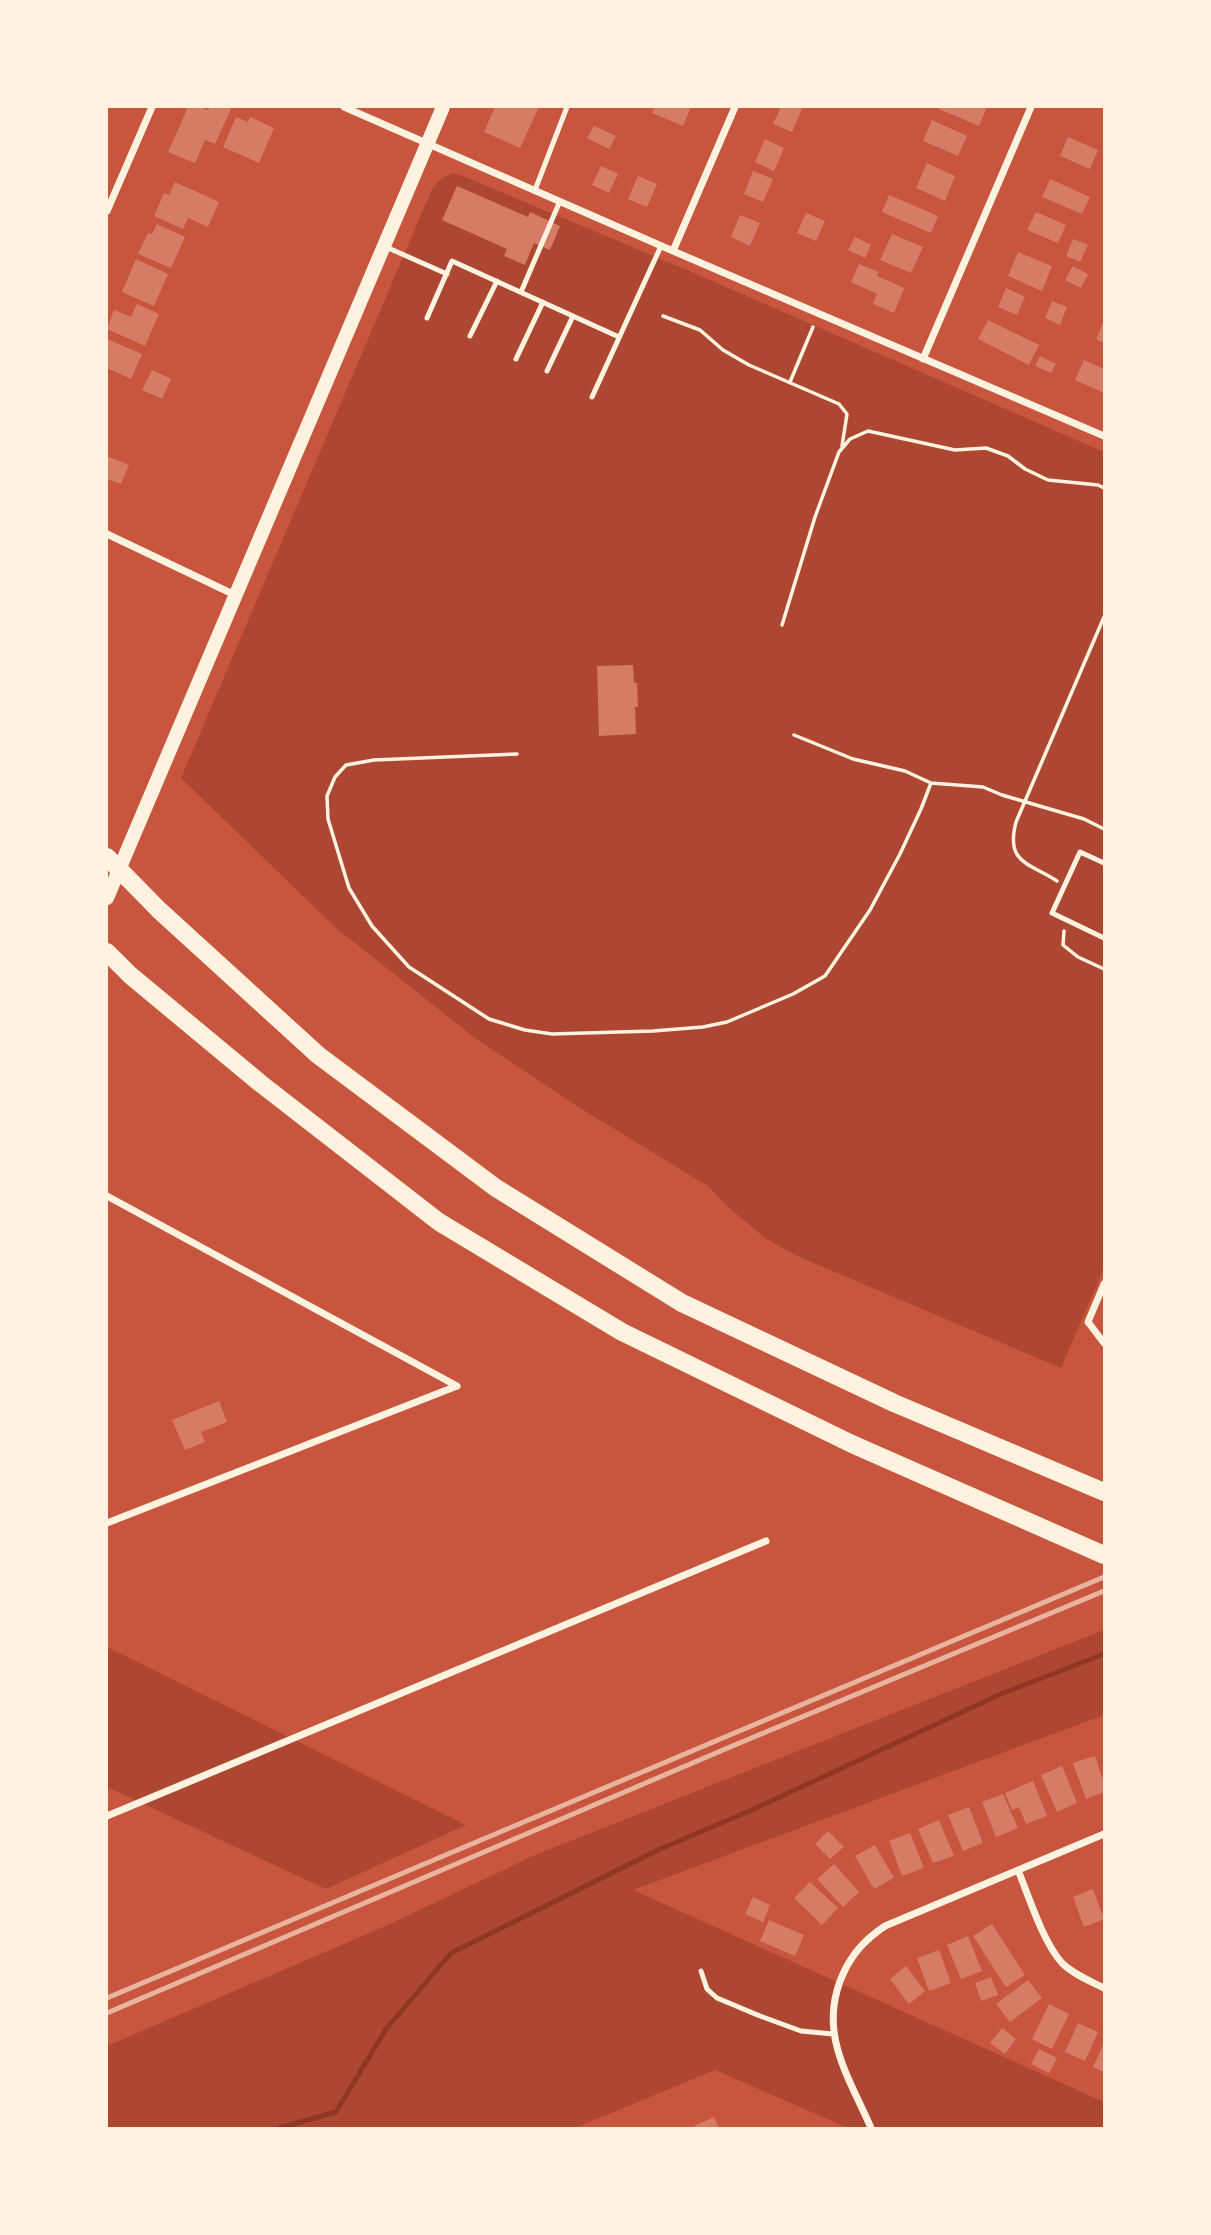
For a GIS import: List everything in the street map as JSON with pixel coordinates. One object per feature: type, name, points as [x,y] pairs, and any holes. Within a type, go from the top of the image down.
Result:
[{"type":"highway","points":[[107,857],[159,910],[329,1063],[496,1188],[671,1296],[894,1404],[1104,1493]]},
{"type":"highway","points":[[107,951],[130,975],[260,1083],[439,1222],[622,1332],[827,1432],[1104,1555]]},
{"type":"main road","points":[[107,898],[443,107]]},
{"type":"street","points":[[107,211],[152,107]]},
{"type":"street","points":[[344,107],[1104,436]]},
{"type":"street","points":[[673,251],[735,107]]},
{"type":"street","points":[[923,359],[1031,107]]},
{"type":"street","points":[[107,534],[236,595]]},
{"type":"street","points":[[107,1196],[457,1386],[107,1523]]},
{"type":"street","points":[[1104,1284],[1088,1322],[1104,1343]]},
{"type":"street","points":[[107,1816],[766,1541]]},
{"type":"street","points":[[871,2128],[833,2034],[832,2007],[838,1986],[856,1950],[869,1936],[885,1926],[1104,1834]]},
{"type":"street","points":[[1018,1870],[1054,1953],[1064,1965],[1104,1988]]},
{"type":"lane","points":[[535,190],[567,107]]},
{"type":"lane","points":[[521,292],[560,201]]},
{"type":"lane","points":[[384,246],[447,274]]},
{"type":"lane","points":[[592,397],[661,246]]},
{"type":"lane","points":[[428,318],[452,261],[619,337]]},
{"type":"lane","points":[[470,336],[497,281]]},
{"type":"lane","points":[[516,359],[543,302]]},
{"type":"lane","points":[[547,371],[573,316]]},
{"type":"lane","points":[[1104,863],[1080,852],[1052,913],[1104,937]]},
{"type":"lane","points":[[701,1971],[707,1989],[717,1997],[801,2031],[833,2034]]},
{"type":"path","points":[[663,316],[700,331],[723,350],[749,365],[839,404],[847,414],[842,449],[815,517],[782,625]]},
{"type":"path","points":[[790,382],[813,327]]},
{"type":"path","points":[[842,449],[850,439],[868,430],[955,450],[986,448],[1008,456],[1025,469],[1048,480],[1098,485],[1104,488]]},
{"type":"path","points":[[1064,887],[1021,861],[1014,848],[1012,835],[1104,617]]},
{"type":"path","points":[[794,735],[853,759],[905,771],[931,783],[983,787],[1084,819],[1104,829]]},
{"type":"path","points":[[517,754],[374,760],[346,765],[335,777],[327,796],[328,819],[349,888],[372,926],[408,967],[489,1019],[525,1030],[552,1034],[653,1031],[727,1022],[793,994],[825,976],[870,910],[900,855],[931,783]]},
{"type":"path","points":[[1069,921],[1062,936],[1063,945],[1078,957],[1104,968]]},
{"type":"shaded area","points":[[453,173],[694,273],[1104,452],[1104,1268],[1061,1368],[795,1255],[765,1238],[708,1186],[580,1108],[475,1038],[336,928],[181,778],[432,189],[442,178]]},
{"type":"shaded area","points":[[1104,1630],[1104,1715],[633,1890],[1104,2102],[1104,2128],[848,2128],[715,2070],[575,2128],[107,2128],[107,2046],[390,1924],[535,1855]]},
{"type":"shaded area","points":[[107,1647],[466,1825],[326,1889],[107,1787]]},
{"type":"building","points":[[188,107],[231,109],[215,144],[205,140],[195,163],[168,152]]},
{"type":"building","points":[[495,107],[539,107],[520,148],[484,132]]},
{"type":"building","points":[[655,107],[691,107],[683,126],[652,113]]},
{"type":"building","points":[[781,107],[802,109],[792,132],[773,124]]},
{"type":"building","points":[[934,107],[987,107],[979,126]]},
{"type":"building","points":[[236,117],[248,122],[250,117],[274,128],[259,163],[223,147]]},
{"type":"building","points":[[932,120],[967,136],[958,156],[923,141]]},
{"type":"building","points":[[594,126],[616,136],[609,149],[587,138]]},
{"type":"building","points":[[1068,137],[1098,150],[1090,169],[1060,156]]},
{"type":"building","points":[[765,139],[784,148],[774,171],[755,162]]},
{"type":"building","points":[[927,163],[955,176],[945,201],[916,188]]},
{"type":"building","points":[[601,166],[618,174],[609,193],[592,185]]},
{"type":"building","points":[[753,171],[773,179],[763,202],[744,194]]},
{"type":"building","points":[[638,176],[657,184],[647,207],[628,199]]},
{"type":"building","points":[[1050,179],[1090,197],[1082,214],[1042,197]]},
{"type":"building","points":[[175,182],[219,202],[208,227],[188,218],[183,229],[154,216],[164,193],[169,195]]},
{"type":"building","points":[[457,186],[528,217],[530,212],[560,226],[550,250],[534,243],[525,265],[504,256],[507,249],[442,220]]},
{"type":"building","points":[[889,195],[938,216],[931,233],[882,212]]},
{"type":"building","points":[[1036,212],[1066,225],[1058,243],[1027,230]]},
{"type":"building","points":[[806,213],[825,221],[816,241],[797,233]]},
{"type":"building","points":[[740,215],[760,223],[750,246],[731,237]]},
{"type":"building","points":[[157,224],[185,237],[171,268],[138,254],[148,233],[152,234]]},
{"type":"building","points":[[892,234],[923,247],[911,273],[880,260]]},
{"type":"building","points":[[855,237],[871,245],[865,258],[848,250]]},
{"type":"building","points":[[1073,239],[1088,245],[1080,262],[1066,256]]},
{"type":"building","points":[[1018,252],[1052,266],[1042,291],[1008,276]]},
{"type":"building","points":[[136,259],[168,274],[154,306],[122,292]]},
{"type":"building","points":[[859,264],[879,272],[877,276],[904,288],[894,313],[873,304],[877,294],[851,282]]},
{"type":"building","points":[[1073,266],[1088,274],[1081,288],[1065,280]]},
{"type":"building","points":[[1006,288],[1025,297],[1017,315],[998,307]]},
{"type":"building","points":[[1052,301],[1067,307],[1060,325],[1045,318]]},
{"type":"building","points":[[137,304],[159,314],[145,346],[107,329],[114,310],[131,317]]},
{"type":"building","points":[[988,320],[1039,345],[1029,365],[978,339]]},
{"type":"building","points":[[1104,320],[1104,343],[1096,339]]},
{"type":"building","points":[[107,339],[142,354],[131,379],[107,368]]},
{"type":"building","points":[[1040,356],[1056,364],[1051,373],[1035,366]]},
{"type":"building","points":[[1084,360],[1104,369],[1104,393],[1075,380]]},
{"type":"building","points":[[152,370],[171,379],[162,399],[142,390]]},
{"type":"building","points":[[107,456],[129,465],[121,484],[107,479]]},
{"type":"building","points":[[633,665],[634,683],[637,683],[636,734],[599,736],[597,666]]},
{"type":"building","points":[[219,1401],[227,1422],[201,1432],[205,1442],[185,1450],[172,1420]]},
{"type":"building","points":[[1095,1756],[1104,1783],[1104,1792],[1086,1799],[1073,1763]]},
{"type":"building","points":[[1062,1766],[1077,1803],[1057,1812],[1041,1775]]},
{"type":"building","points":[[1033,1781],[1047,1816],[1026,1824],[1019,1807],[1012,1810],[1005,1793]]},
{"type":"building","points":[[1003,1794],[1018,1828],[996,1837],[982,1802]]},
{"type":"building","points":[[969,1807],[983,1843],[963,1851],[948,1815]]},
{"type":"building","points":[[939,1820],[954,1856],[933,1863],[918,1829]]},
{"type":"building","points":[[828,1831],[844,1847],[830,1859],[815,1844]]},
{"type":"building","points":[[910,1833],[924,1868],[902,1876],[889,1841]]},
{"type":"building","points":[[875,1845],[894,1878],[874,1889],[855,1856]]},
{"type":"building","points":[[834,1864],[859,1892],[843,1907],[817,1879]]},
{"type":"building","points":[[810,1882],[838,1908],[822,1925],[794,1898]]},
{"type":"building","points":[[1093,1889],[1104,1919],[1084,1927],[1073,1897]]},
{"type":"building","points":[[753,1897],[770,1905],[763,1922],[745,1914]]},
{"type":"building","points":[[769,1920],[804,1935],[795,1956],[760,1941]]},
{"type":"building","points":[[992,1924],[1025,1975],[1006,1987],[973,1936]]},
{"type":"building","points":[[968,1936],[982,1971],[961,1979],[947,1945]]},
{"type":"building","points":[[939,1950],[951,1983],[929,1991],[917,1958]]},
{"type":"building","points":[[906,1966],[925,1991],[909,2004],[890,1979]]},
{"type":"building","points":[[991,1977],[998,1995],[981,2001],[975,1983]]},
{"type":"building","points":[[1028,1980],[1042,1998],[1010,2022],[996,2004]]},
{"type":"building","points":[[1049,2004],[1069,2014],[1052,2049],[1032,2039]]},
{"type":"building","points":[[1078,2023],[1098,2032],[1085,2061],[1065,2052]]},
{"type":"building","points":[[1002,2028],[1016,2039],[1005,2054],[990,2043]]},
{"type":"building","points":[[1104,2043],[1104,2072],[1093,2067]]},
{"type":"building","points":[[1039,2049],[1057,2058],[1049,2073],[1031,2064]]},
{"type":"building","points":[[714,2117],[719,2128],[690,2128]]},
{"type":"waterway","points":[[279,2128],[336,2112],[386,2029],[451,1953],[658,1850],[754,1809],[1001,1694],[1104,1654]]},
{"type":"railway","points":[[107,1998],[1104,1577]]},
{"type":"railway","points":[[107,2013],[730,1747],[1104,1591]]}]
